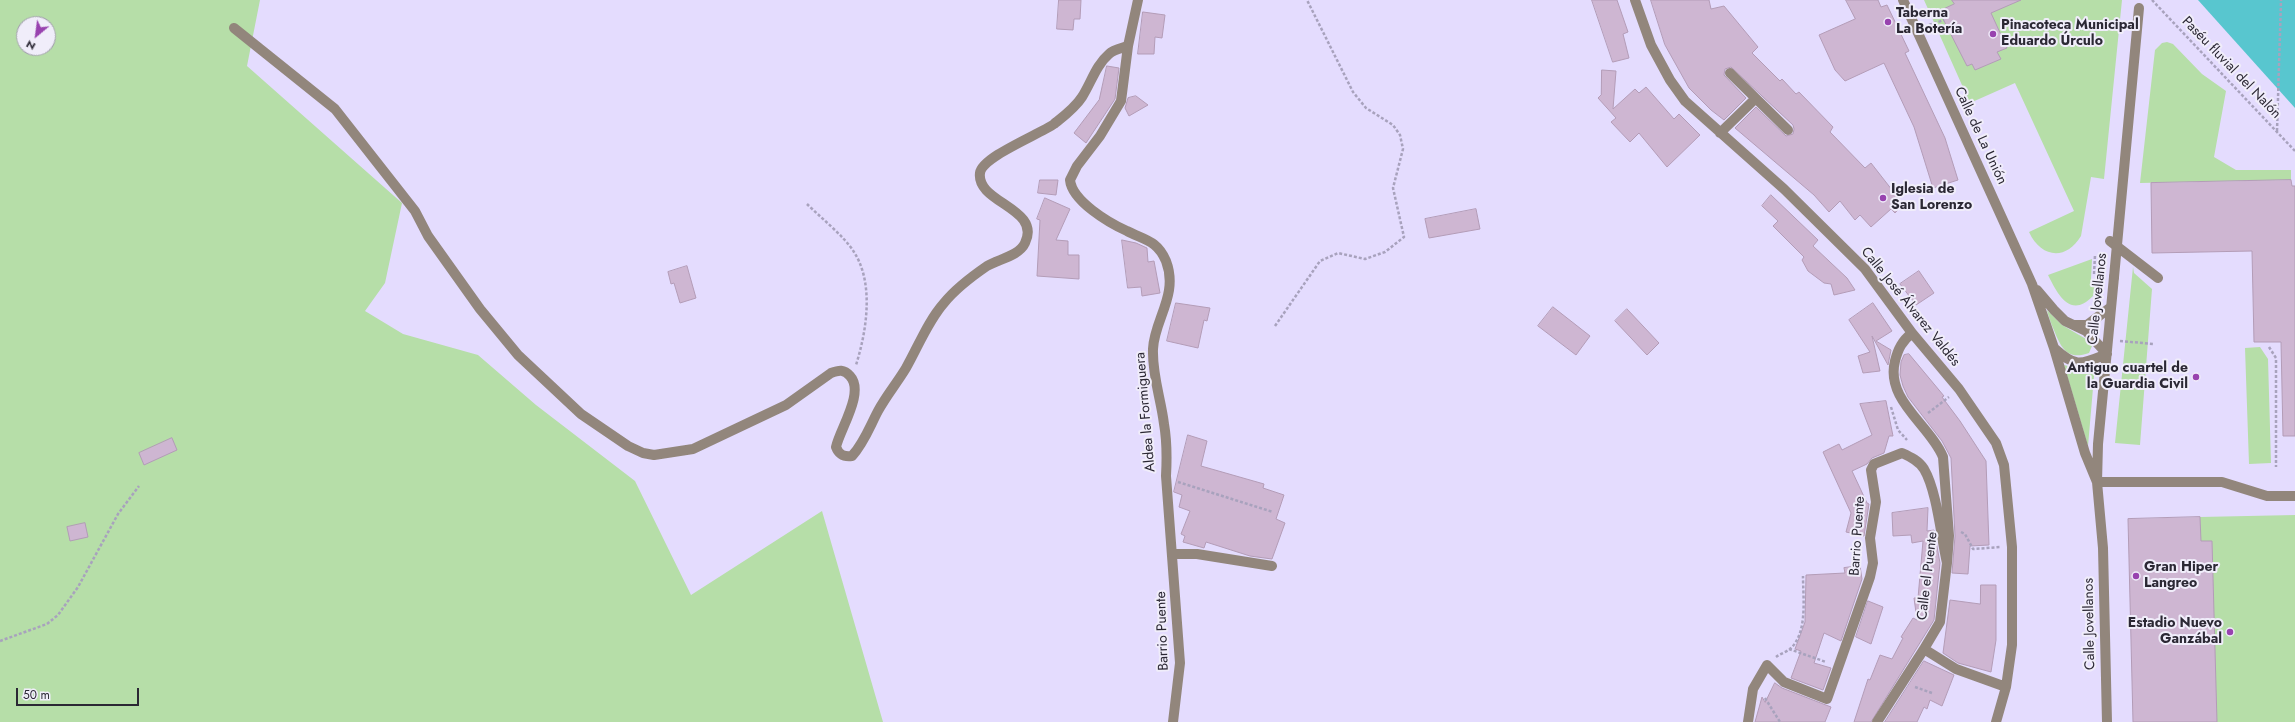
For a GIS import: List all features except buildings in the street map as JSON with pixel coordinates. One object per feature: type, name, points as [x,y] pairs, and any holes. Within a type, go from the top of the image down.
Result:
[{"type":"street","name":"Aldea la Formiguera","points":[[1138,0],[1128,46],[1121,101],[1100,136],[1077,166],[1070,180],[1076,196],[1084,203],[1128,232],[1144,237],[1155,244],[1166,261],[1169,298],[1153,348],[1154,375],[1164,424],[1174,559]]},
{"type":"street","name":"Calle José Álvarez Valdés","points":[[1635,0],[1645,33],[1670,80],[1685,101],[1789,194],[1864,269],[1912,333],[1959,389],[1996,443],[2004,465],[2012,547]]},
{"type":"street","name":"Calle de La Unión","points":[[1903,0],[2032,284],[2054,348],[2085,453],[2097,482]]},
{"type":"street","name":"Calle Jovellanos","points":[[2107,722],[2102,548],[2097,482],[2098,444],[2140,0]]},
{"type":"street","points":[[234,28],[336,109],[415,211],[428,236],[480,309],[518,355],[581,414],[628,446],[643,453],[654,455],[693,450],[786,405],[831,373],[839,370],[846,372],[852,378],[855,388],[852,405],[836,447],[838,453],[847,457],[852,456],[861,445],[887,397],[905,370],[942,304],[966,281],[989,265],[1021,249],[1025,243],[1028,235],[1023,220],[983,186],[980,175],[981,169],[986,161],[1035,136],[1069,113],[1082,98],[1100,64],[1110,52],[1128,46]]},
{"type":"street","points":[[1730,73],[1788,130]]},
{"type":"street","points":[[1720,133],[1755,98]]},
{"type":"street","points":[[2110,241],[2158,278]]},
{"type":"street","name":"Calle de La Unión","points":[[2032,284],[2054,310],[2073,326],[2086,331],[2106,354],[2080,363],[2068,361],[2054,348]]},
{"type":"street","points":[[2073,326],[2087,325],[2111,307]]},
{"type":"street","name":"Calle el Puente","points":[[1877,722],[1903,683],[1940,622],[1947,563],[1948,525],[1943,457],[1939,446],[1900,397],[1894,377],[1893,366],[1898,350],[1904,340],[1912,333]]},
{"type":"street","name":"Barrio Puente","points":[[1767,665],[1784,682],[1827,699],[1838,665],[1866,591],[1873,563],[1870,538],[1875,512],[1871,470],[1874,464],[1902,453],[1917,460],[1924,469],[1935,505],[1947,563]]},
{"type":"street","points":[[2097,482],[2222,482],[2267,496],[2295,496]]},
{"type":"street","points":[[1996,722],[2006,687],[2012,645],[2012,547]]},
{"type":"street","points":[[1174,559],[1197,554],[1272,566]]},
{"type":"street","name":"Barrio Puente","points":[[1173,722],[1180,663],[1174,559]]},
{"type":"street","points":[[1924,648],[1956,669],[2006,687]]},
{"type":"street","points":[[1748,722],[1754,689],[1767,665]]},
{"type":"path","points":[[1275,326],[1320,261],[1338,253],[1365,260],[1386,252],[1404,237],[1393,188],[1403,149],[1400,135],[1393,125],[1366,108],[1353,92],[1307,0]]},
{"type":"path","name":"Paséu fluvial del Nalón","points":[[2152,0],[2295,151]]},
{"type":"path","points":[[2277,132],[2281,0]]},
{"type":"path","points":[[1928,25],[1944,20]]},
{"type":"path","points":[[807,204],[854,250],[864,271],[867,286],[864,325],[852,378]]},
{"type":"path","points":[[2094,274],[2095,255]]},
{"type":"path","points":[[2108,339],[2154,344]]},
{"type":"path","points":[[2269,347],[2276,358],[2276,467]]},
{"type":"path","points":[[1918,421],[1959,389]]},
{"type":"path","points":[[1167,480],[1273,512]]},
{"type":"path","points":[[0,641],[47,624],[62,611],[108,537],[118,514],[138,486]]},
{"type":"path","points":[[1948,525],[1965,534],[1969,545],[1973,549],[2012,547]]},
{"type":"path","points":[[1767,665],[1770,660],[1789,649],[1796,640],[1801,627],[1803,576]]},
{"type":"path","points":[[1789,649],[1815,660],[1838,665]]},
{"type":"path","points":[[1903,683],[1932,693]]},
{"type":"path","points":[[1765,698],[1780,722]]},
{"type":"shaded area","points":[[0,0],[260,0],[247,66],[402,203],[385,283],[365,311],[403,334],[478,355],[536,405],[635,481],[691,595],[822,511],[883,722],[0,722]]},
{"type":"shaded area","name":"Pinacoteca Municipal Eduardo Úrculo","points":[[1924,0],[2122,0],[2104,179],[2091,177],[2081,236],[2068,250],[2061,253],[2047,251],[2034,241],[2029,232],[2074,211],[2015,83],[1970,103]]},
{"type":"shaded area","points":[[2198,0],[2295,0],[2295,108]]},
{"type":"shaded area","points":[[2167,42],[2173,44],[2202,74],[2226,91],[2214,157],[2236,170],[2291,170],[2291,180],[2140,183],[2155,50],[2162,43]]},
{"type":"shaded area","points":[[2092,259],[2091,279],[2096,280],[2093,296],[2085,303],[2071,305],[2060,296],[2048,275]]},
{"type":"shaded area","points":[[2133,267],[2134,273],[2152,289],[2140,445],[2115,443]]},
{"type":"shaded area","points":[[2047,310],[2062,325],[2086,339],[2092,346],[2089,353],[2075,355],[2065,351],[2056,335]]},
{"type":"shaded area","points":[[2260,347],[2268,359],[2271,463],[2249,464],[2245,348]]},
{"type":"shaded area","points":[[2064,365],[2080,369],[2095,365],[2088,446]]},
{"type":"shaded area","name":"Estadio Nuevo Ganzábal","points":[[2295,515],[2295,722],[2167,722],[2200,517]]},
{"type":"place","name":"Taberna La Botería","points":[[1888,22]]},
{"type":"place","name":"Pinacoteca Municipal Eduardo Úrculo","points":[[1993,34]]},
{"type":"place","name":"Iglesia de San Lorenzo","points":[[1883,198]]},
{"type":"place","name":"Antiguo cuartel de la Guardia Civil","points":[[2196,377]]},
{"type":"place","name":"Gran Hiper Langreo","points":[[2136,576]]},
{"type":"place","name":"Estadio Nuevo Ganzábal","points":[[2230,632]]}]
